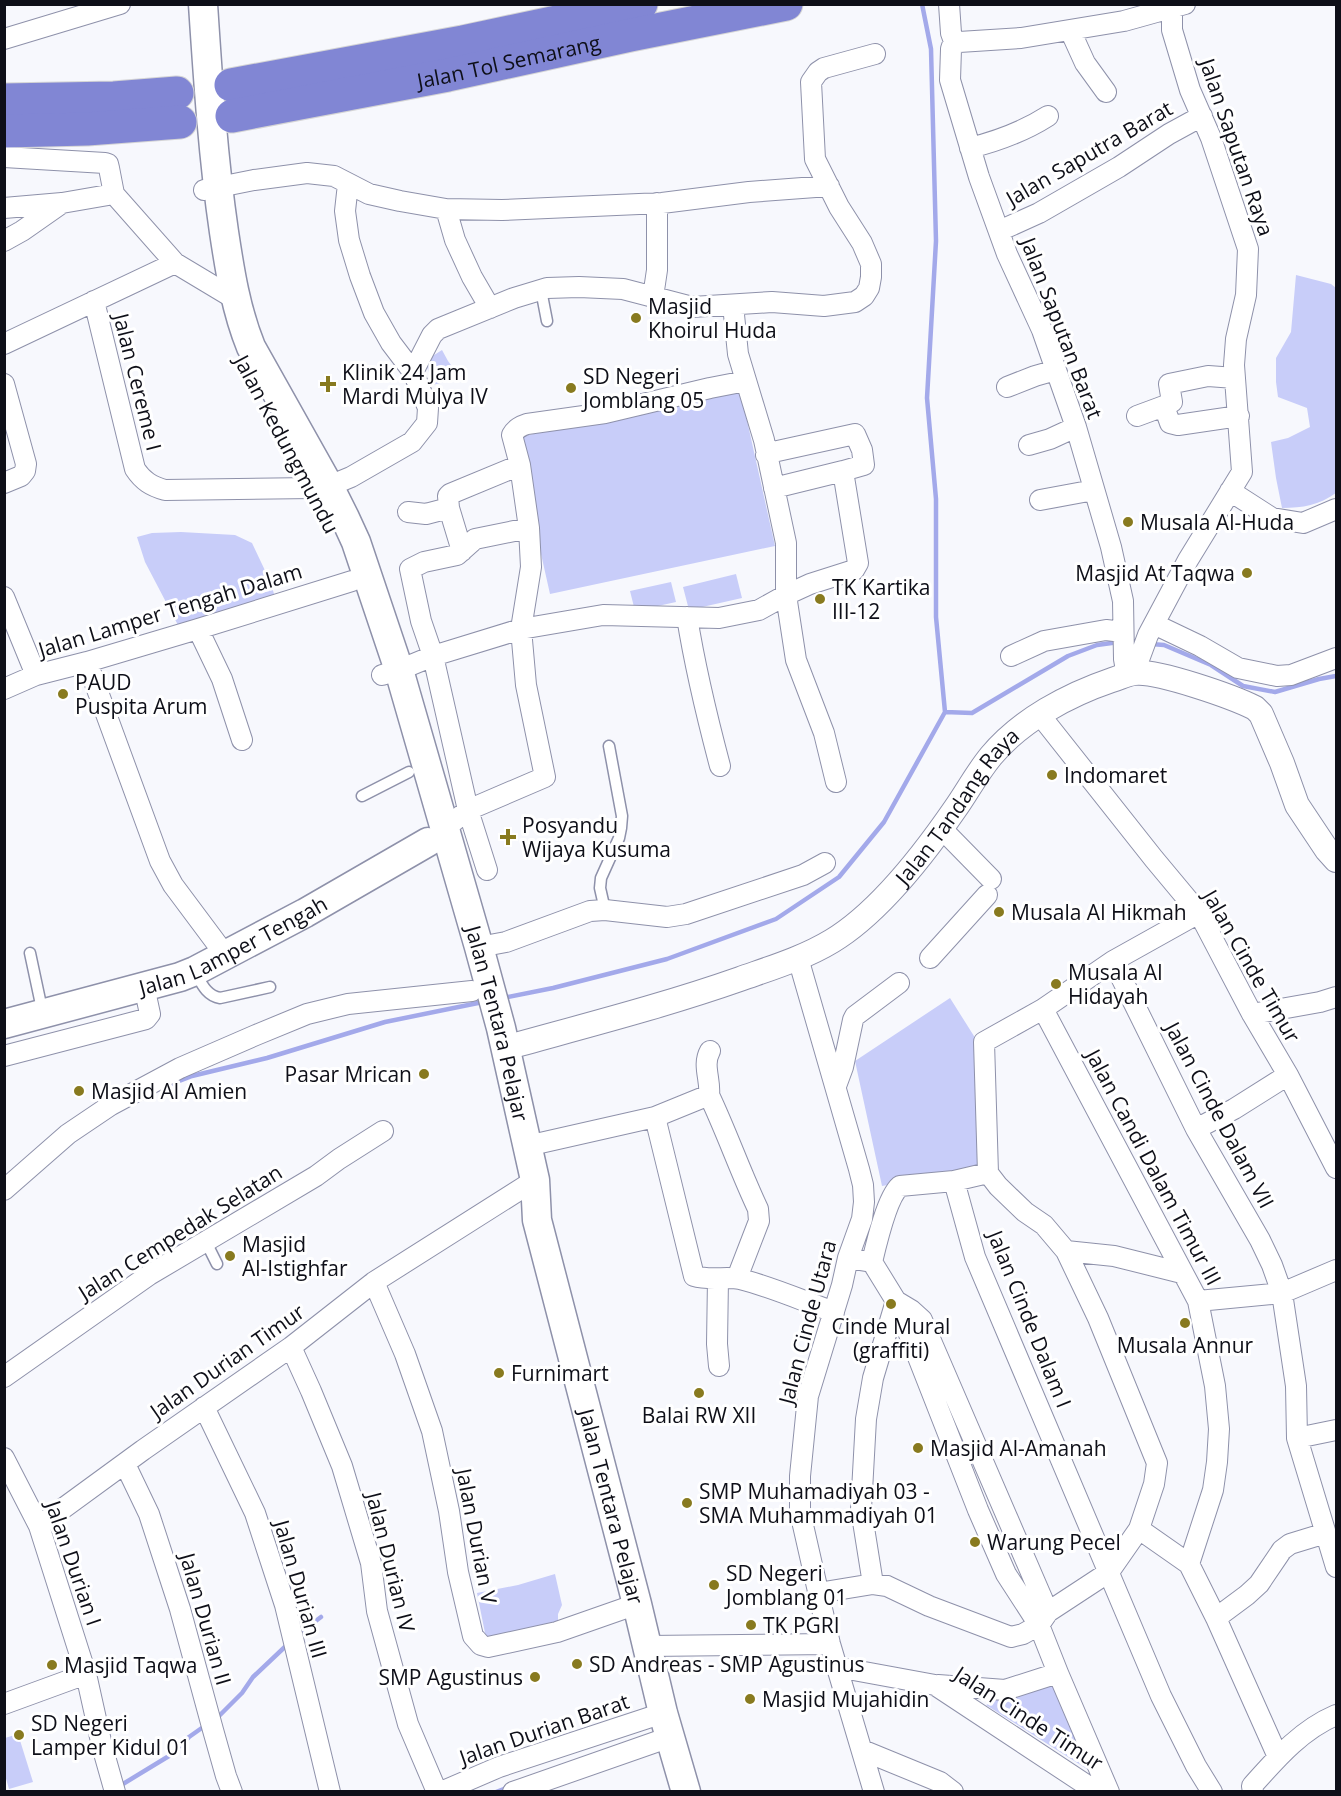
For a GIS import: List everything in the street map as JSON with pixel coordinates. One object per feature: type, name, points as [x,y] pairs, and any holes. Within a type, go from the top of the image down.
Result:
[{"type":"highway","name":"Jalan Tol Semarang","points":[[641,4],[464,42],[231,101],[448,75],[786,4]]},
{"type":"highway","points":[[4,100],[114,98],[178,108],[87,129],[4,131]]},
{"type":"main road","points":[[190,4],[199,37]]},
{"type":"main road","points":[[199,37],[204,4]]},
{"type":"main road","name":"Jalan Kedungmundu","points":[[199,37],[211,189],[227,293],[251,347],[321,487],[356,542],[436,835]]},
{"type":"main road","name":"Jalan Kedungmundu","points":[[321,487],[352,580],[391,673],[409,772],[436,835]]},
{"type":"main road","name":"Jalan Lamper Tengah","points":[[4,1024],[195,971],[356,884],[436,835]]},
{"type":"main road","name":"Jalan Tentara Pelajar","points":[[436,835],[479,947],[479,993]]},
{"type":"main road","name":"Jalan Tentara Pelajar","points":[[436,835],[479,993],[497,1038],[527,1146],[528,1184]]},
{"type":"main road","name":"Jalan Tentara Pelajar","points":[[497,1038],[537,1220],[637,1604],[666,1725],[687,1791]]},
{"type":"street","points":[[4,39],[120,4]]},
{"type":"street","name":"Jalan Saputan Barat","points":[[950,4],[951,33],[955,44],[951,49],[950,80],[970,148],[999,231],[1042,330],[1076,428],[1111,547],[1123,601],[1123,632],[1131,666]]},
{"type":"street","points":[[955,44],[1021,38],[1124,21],[1176,5]]},
{"type":"street","name":"Jalan Saputan Raya","points":[[1131,666],[1188,560],[1242,472],[1234,365],[1236,339],[1246,295],[1248,249],[1211,138],[1190,90],[1172,30],[1176,5]]},
{"type":"street","points":[[1070,30],[1085,63],[1106,92]]},
{"type":"street","points":[[413,372],[435,332],[514,298],[547,288],[623,289],[692,307],[772,302],[824,306],[855,302],[864,296],[869,288],[871,264],[862,243],[839,207],[815,159],[811,82],[824,68],[875,54]]},
{"type":"street","points":[[970,148],[1021,131],[1047,116]]},
{"type":"street","name":"Jalan Saputra Barat","points":[[999,231],[1039,213],[1202,116]]},
{"type":"street","points":[[4,157],[105,163],[109,168],[114,194],[175,263],[227,293]]},
{"type":"street","points":[[211,189],[254,180],[307,173],[334,177],[369,194],[446,209],[502,210],[657,203],[749,192],[829,186]]},
{"type":"street","points":[[321,487],[351,477],[412,442],[427,423],[428,408],[413,372],[391,343],[374,313],[360,276],[349,240],[345,211],[348,184]]},
{"type":"street","points":[[4,207],[62,203],[114,194]]},
{"type":"street","points":[[4,241],[62,203]]},
{"type":"street","points":[[653,297],[657,270],[657,203]]},
{"type":"street","points":[[446,209],[455,240],[472,277],[490,308]]},
{"type":"street","points":[[4,344],[175,263]]},
{"type":"street","name":"Jalan Cereme I","points":[[94,301],[130,455],[142,479],[152,486],[165,490],[321,487]]},
{"type":"street","points":[[733,305],[738,354],[764,440],[786,543],[786,595],[796,660],[824,733],[836,782]]},
{"type":"street","points":[[1007,387],[1056,370]]},
{"type":"street","points":[[1137,416],[1172,402],[1169,384],[1208,376],[1235,378]]},
{"type":"street","points":[[436,835],[468,810],[545,777],[526,685],[521,629],[531,567],[529,528],[520,465],[512,435],[518,428],[527,424],[604,413],[746,381]]},
{"type":"street","points":[[4,384],[11,439],[26,464],[21,476],[4,483]]},
{"type":"street","points":[[1164,406],[1170,423],[1178,426],[1239,416]]},
{"type":"street","points":[[1029,445],[1076,428]]},
{"type":"street","points":[[766,455],[855,434],[862,450],[864,465],[774,488]]},
{"type":"street","points":[[462,551],[449,508],[448,496],[520,465]]},
{"type":"street","points":[[391,673],[433,656],[521,629],[603,615],[719,618],[759,610],[810,584],[854,570],[858,563],[843,471]]},
{"type":"street","points":[[1040,500],[1094,490]]},
{"type":"street","points":[[1230,491],[1272,518],[1303,523],[1336,509]]},
{"type":"street","points":[[408,512],[426,514],[449,508]]},
{"type":"street","points":[[487,870],[468,810],[433,656],[410,570],[424,562],[457,555],[475,539],[529,528]]},
{"type":"street","name":"Jalan Lamper Tengah Dalam","points":[[4,689],[36,675],[198,629],[352,580]]},
{"type":"street","points":[[4,597],[36,675]]},
{"type":"street","points":[[687,616],[693,657],[720,766]]},
{"type":"street","points":[[198,629],[222,679],[242,740]]},
{"type":"street","points":[[1151,629],[1200,646],[1238,668],[1277,676],[1291,675],[1336,658]]},
{"type":"street","points":[[1011,656],[1044,641],[1106,630],[1123,632]]},
{"type":"street","points":[[87,662],[160,861],[173,885],[226,956]]},
{"type":"street","name":"Jalan Tandang Raya","points":[[497,1038],[687,997],[798,958],[833,940],[860,920],[915,863],[992,755],[1019,730],[1079,692],[1131,666],[1255,708],[1261,714],[1297,805],[1336,860]]},
{"type":"street","name":"Jalan Cinde Timur","points":[[1040,715],[1199,913],[1336,1168]]},
{"type":"street","points":[[930,958],[989,887],[941,828]]},
{"type":"street","points":[[479,947],[506,942],[590,912],[605,910],[667,917],[686,914],[802,875],[825,863]]},
{"type":"street","points":[[818,1593],[873,1584],[887,1586],[929,1606],[1011,1637],[1023,1634],[1109,1572],[1139,1529],[1154,1484],[1156,1463],[1098,1318],[1066,1251],[1044,1225],[1025,1212],[988,1173],[984,1042],[1043,1009],[1113,961],[1199,913]]},
{"type":"street","name":"Jalan Cinde Utara","points":[[798,958],[836,1086],[864,1194],[862,1219],[848,1258],[808,1396],[800,1476],[800,1512],[830,1644],[874,1791]]},
{"type":"street","name":"Jalan Cinde Dalam VII","points":[[1113,961],[1196,1129],[1260,1240],[1282,1293],[1296,1386],[1297,1438],[1336,1567]]},
{"type":"street","points":[[836,1086],[855,1016],[899,983]]},
{"type":"street","points":[[4,1056],[149,1017],[144,986]]},
{"type":"street","points":[[4,1190],[68,1134],[111,1105],[180,1068],[256,1035],[307,1014],[348,1004],[479,993]]},
{"type":"street","points":[[1252,1014],[1336,997]]},
{"type":"street","points":[[101,998],[106,1029]]},
{"type":"street","name":"Jalan Candi Dalam Timur III","points":[[1043,1009],[1198,1301],[1215,1386],[1219,1429],[1213,1490],[1189,1564]]},
{"type":"street","points":[[43,1014],[49,1044]]},
{"type":"street","points":[[710,1051],[706,1057],[709,1095],[727,1132],[740,1171],[759,1215],[759,1221],[727,1279],[717,1344],[719,1366]]},
{"type":"street","points":[[1196,1129],[1234,1109],[1288,1075]]},
{"type":"street","points":[[527,1146],[655,1116],[709,1095]]},
{"type":"street","points":[[655,1116],[694,1276],[727,1279],[768,1288],[834,1312]]},
{"type":"street","name":"Jalan Cempedak Selatan","points":[[4,1377],[149,1275],[316,1176],[339,1158],[383,1131]]},
{"type":"street","points":[[988,1173],[954,1181],[900,1186],[896,1190],[877,1241],[872,1262],[896,1301],[978,1510],[1006,1574],[1043,1618],[1058,1672]]},
{"type":"street","name":"Jalan Cinde Dalam I","points":[[954,1181],[975,1257],[1161,1696],[1197,1767],[1212,1791]]},
{"type":"street","name":"Jalan Durian Timur","points":[[39,1526],[291,1347],[374,1282],[528,1184]]},
{"type":"street","points":[[1066,1251],[1114,1256],[1182,1273]]},
{"type":"street","points":[[848,1258],[872,1262]]},
{"type":"street","points":[[1198,1301],[1282,1293],[1336,1270]]},
{"type":"street","name":"Jalan Durian V","points":[[374,1282],[405,1354],[432,1431],[449,1511],[458,1572],[473,1636],[477,1642],[488,1647],[557,1632],[637,1604]]},
{"type":"street","points":[[873,1584],[861,1509],[866,1419],[873,1378],[896,1301]]},
{"type":"street","name":"Jalan Durian IV","points":[[291,1347],[342,1466],[371,1563],[377,1611],[408,1724],[439,1791]]},
{"type":"street","name":"Jalan Durian III","points":[[204,1407],[255,1513],[285,1605],[330,1791]]},
{"type":"street","points":[[1297,1438],[1336,1430]]},
{"type":"street","name":"Jalan Durian I","points":[[4,1458],[39,1526],[86,1674],[115,1791]]},
{"type":"street","name":"Jalan Durian II","points":[[126,1464],[149,1514],[180,1609],[225,1776],[232,1791]]},
{"type":"street","points":[[1139,1529],[1189,1564],[1216,1618],[1278,1757]]},
{"type":"street","points":[[1216,1618],[1259,1584],[1282,1550],[1290,1544],[1326,1533]]},
{"type":"street","points":[[647,1646],[830,1644]]},
{"type":"street","name":"Jalan Cinde Timur","points":[[837,1667],[935,1685],[1005,1690],[1058,1672],[1109,1791]]},
{"type":"street","points":[[4,1704],[86,1674]]},
{"type":"street","name":"Jalan Cinde Timur","points":[[935,1685],[1097,1791]]},
{"type":"street","points":[[1253,1791],[1252,1786],[1289,1745],[1320,1722],[1336,1715]]},
{"type":"street","points":[[514,1780],[666,1725]]},
{"type":"street","name":"Jalan Durian Barat","points":[[439,1791],[514,1780],[666,1725]]},
{"type":"street","points":[[862,1750],[940,1782],[953,1791]]},
{"type":"lane","points":[[541,290],[547,321]]},
{"type":"lane","points":[[605,910],[600,888],[601,878],[614,851],[622,816],[609,746]]},
{"type":"lane","points":[[362,796],[409,772]]},
{"type":"lane","points":[[30,953],[43,1014]]},
{"type":"lane","points":[[195,971],[214,997],[220,998],[270,987]]},
{"type":"lane","points":[[206,1242],[216,1264]]},
{"type":"shaded area","points":[[1296,275],[1331,284],[1336,288],[1336,493],[1310,505],[1282,508],[1271,442],[1288,438],[1310,427],[1307,408],[1278,397],[1276,382],[1276,358],[1291,332]]},
{"type":"shaded area","points":[[442,350],[457,373],[454,379],[433,385],[427,367],[431,357]]},
{"type":"shaded area","points":[[740,389],[775,546],[550,594],[515,438]]},
{"type":"shaded area","points":[[152,533],[235,535],[252,543],[275,597],[179,627],[145,562],[137,537]]},
{"type":"shaded area","points":[[736,574],[742,598],[689,610],[683,587]]},
{"type":"shaded area","points":[[671,582],[676,602],[635,611],[630,591]]},
{"type":"shaded area","points":[[950,998],[979,1044],[983,1169],[882,1186],[855,1061]]},
{"type":"shaded area","points":[[555,1574],[562,1605],[558,1614],[558,1625],[487,1643],[477,1593],[518,1585]]},
{"type":"shaded area","points":[[1047,1670],[1090,1771],[986,1705]]},
{"type":"shaded area","points":[[18,1734],[33,1782],[9,1789],[5,1775],[5,1738]]},
{"type":"waterway","points":[[503,998],[553,988],[667,959],[776,919],[839,877],[884,822],[945,712],[936,617],[936,499],[927,398],[936,241],[931,49],[922,4]]},
{"type":"waterway","points":[[945,712],[972,713],[1068,656],[1097,645],[1119,642]]},
{"type":"waterway","points":[[1151,644],[1164,645],[1211,665],[1243,686],[1275,692],[1336,676]]},
{"type":"waterway","points":[[164,1087],[192,1076],[267,1058],[385,1022],[483,1002]]},
{"type":"waterway","points":[[297,1635],[321,1617]]},
{"type":"waterway","points":[[216,1719],[242,1693],[253,1677],[289,1643]]},
{"type":"waterway","points":[[118,1787],[169,1756],[206,1725]]},
{"type":"waterway","points":[[496,1792],[509,1787]]},
{"type":"place","name":"Masjid Khoirul Huda","points":[[636,318]]},
{"type":"place","name":"Klinik 24 Jam Mardi Mulya IV","points":[[328,384]]},
{"type":"place","name":"SD Negeri Jomblang 05","points":[[571,388]]},
{"type":"place","name":"Musala Al-Huda","points":[[1128,522]]},
{"type":"place","name":"Masjid At Taqwa","points":[[1247,573]]},
{"type":"place","name":"TK Kartika III-12","points":[[820,599]]},
{"type":"place","name":"PAUD Puspita Arum","points":[[63,694]]},
{"type":"place","name":"Indomaret","points":[[1052,775]]},
{"type":"place","name":"Posyandu Wijaya Kusuma","points":[[508,837]]},
{"type":"place","name":"Musala Al Hikmah","points":[[999,912]]},
{"type":"place","name":"Musala Al Hidayah","points":[[1056,984]]},
{"type":"place","name":"Pasar Mrican","points":[[424,1074]]},
{"type":"place","name":"Masjid Al Amien","points":[[79,1091]]},
{"type":"place","name":"Masjid Al-Istighfar","points":[[230,1256]]},
{"type":"place","name":"Cinde Mural (graffiti)","points":[[891,1304]]},
{"type":"place","name":"Musala Annur","points":[[1185,1323]]},
{"type":"place","name":"Furnimart","points":[[499,1373]]},
{"type":"place","name":"Balai RW XII","points":[[699,1393]]},
{"type":"place","name":"Masjid Al-Amanah","points":[[918,1448]]},
{"type":"place","name":"SMP Muhamadiyah 03 - SMA Muhammadiyah 01","points":[[687,1503]]},
{"type":"place","name":"Warung Pecel","points":[[975,1542]]},
{"type":"place","name":"SD Negeri Jomblang 01","points":[[714,1585]]},
{"type":"place","name":"TK PGRI","points":[[751,1625]]},
{"type":"place","name":"SD Andreas - SMP Agustinus","points":[[577,1664]]},
{"type":"place","name":"Masjid Taqwa","points":[[52,1665]]},
{"type":"place","name":"SMP Agustinus","points":[[535,1677]]},
{"type":"place","name":"Masjid Mujahidin","points":[[750,1699]]},
{"type":"place","name":"SD Negeri Lamper Kidul 01","points":[[19,1735]]}]
